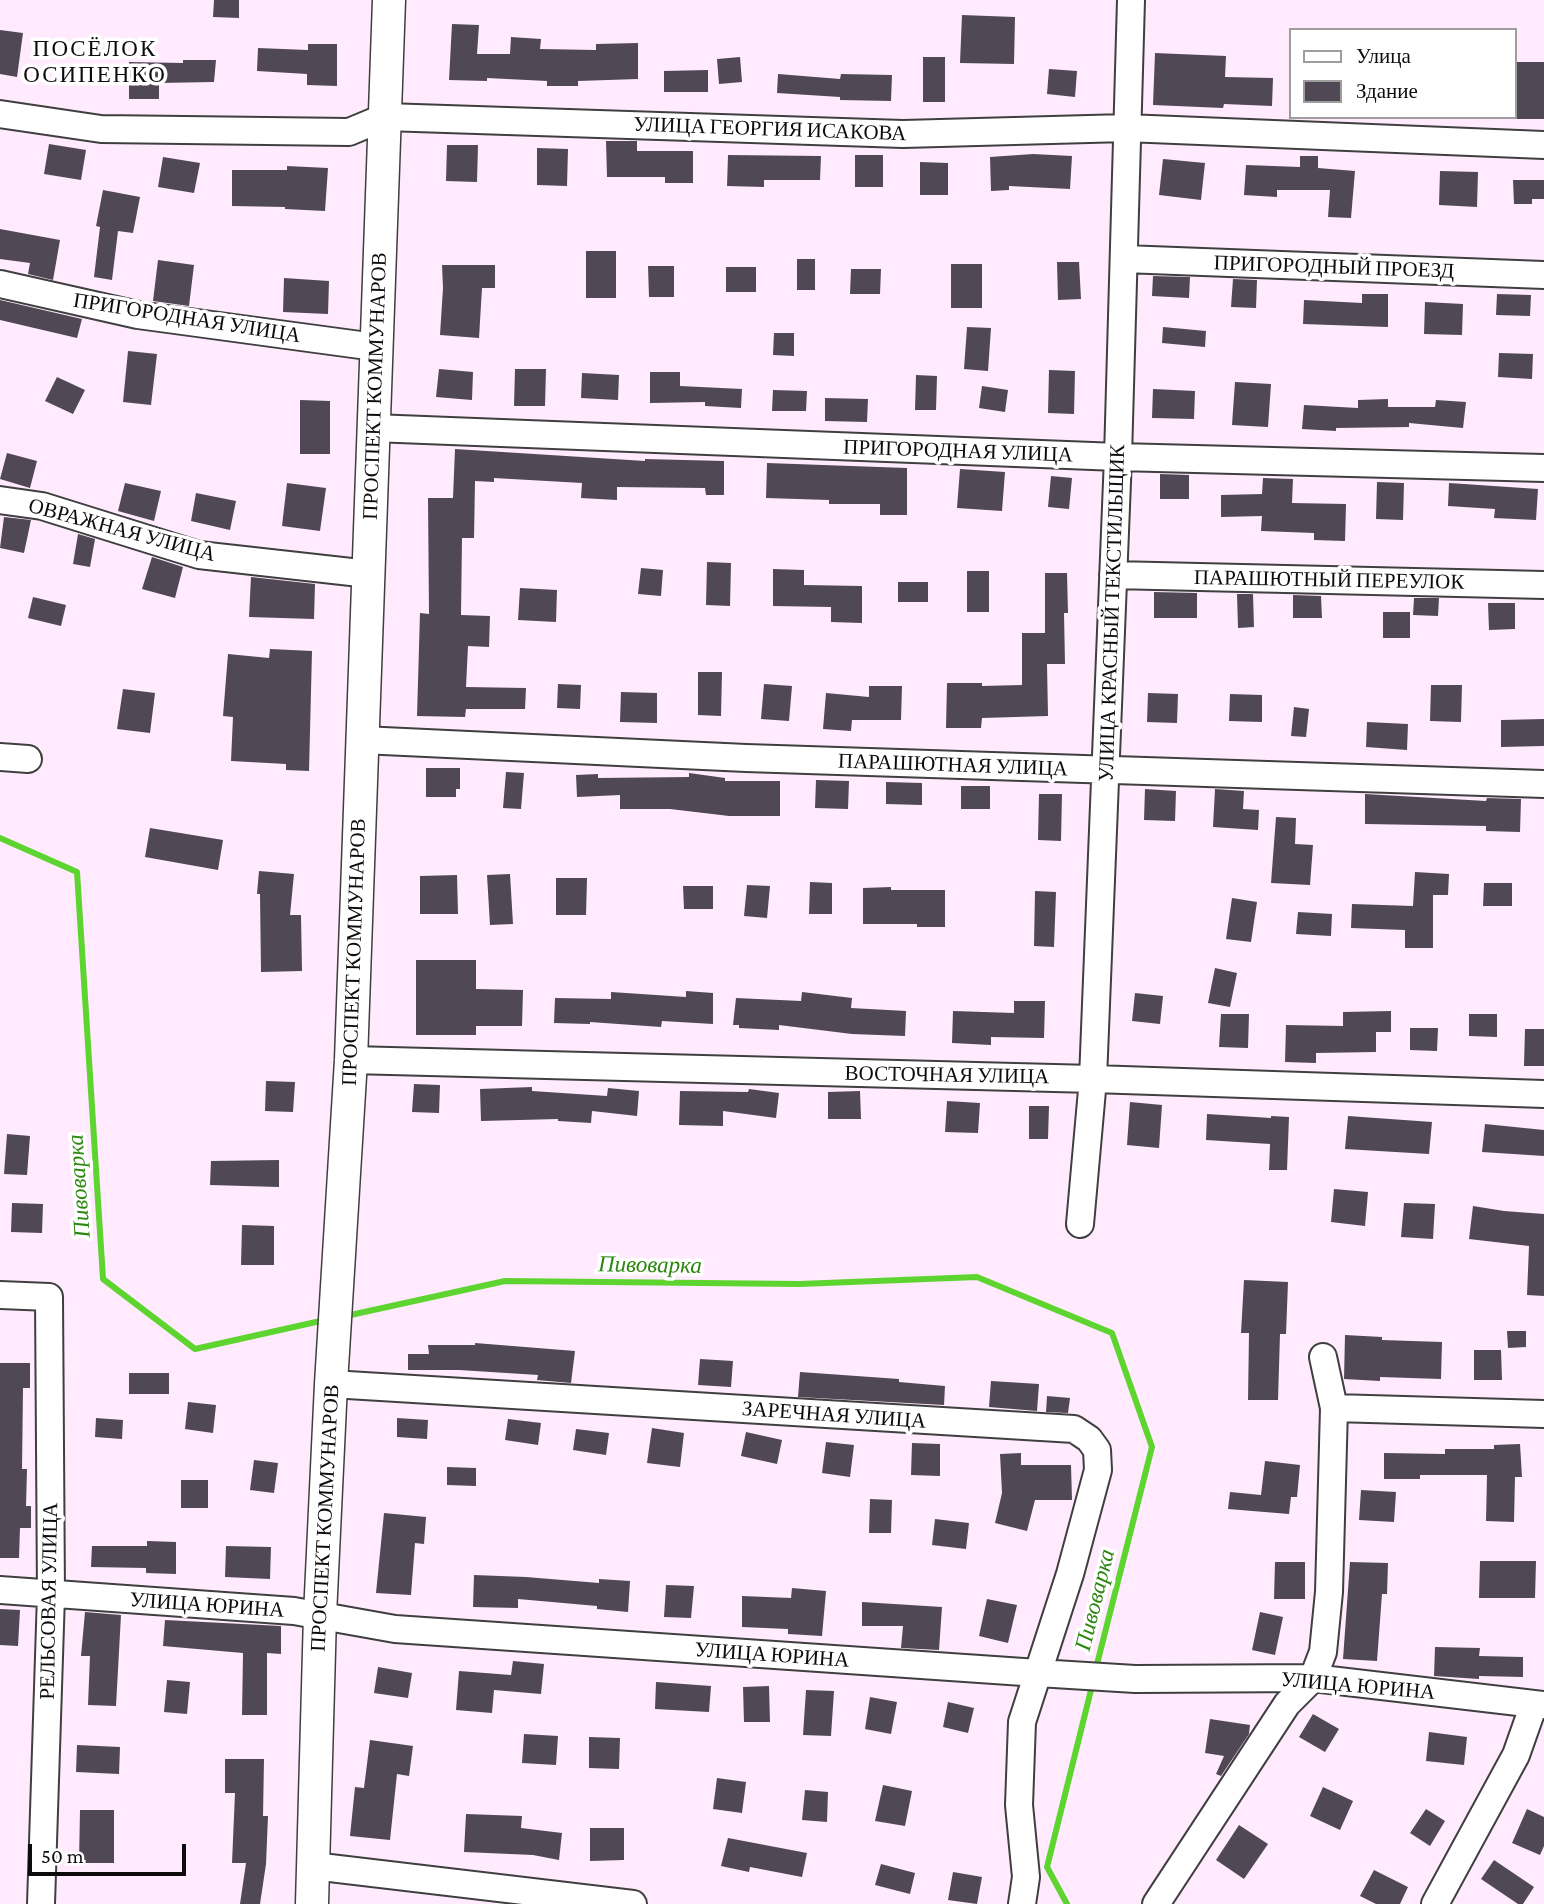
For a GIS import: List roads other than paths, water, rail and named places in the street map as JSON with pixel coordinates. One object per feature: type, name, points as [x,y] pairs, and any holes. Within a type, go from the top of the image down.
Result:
[{"type":"street","name":"ПРОСПЕКТ КОММУНАРОВ","points":[[312,1904],[320,1615],[351,1060],[389,0]]},
{"type":"street","name":"УЛИЦА КРАСНЫЙ ТЕКСТИЛЬЩИК","points":[[1080,1224],[1093,1079],[1106,771],[1131,0]]},
{"type":"street","name":"УЛИЦА ГЕОРГИЯ ИСАКОВА","points":[[0,114],[101,129],[349,132],[385,117],[903,134],[1126,128],[1544,145]]},
{"type":"street","name":"ПРИГОРОДНЫЙ ПРОЕЗД","points":[[1124,259],[1544,275]]},
{"type":"street","name":"ПРИГОРОДНАЯ УЛИЦА","points":[[0,284],[138,315],[375,347]]},
{"type":"street","name":"ПРИГОРОДНАЯ УЛИЦА","points":[[373,428],[1118,457],[1544,468]]},
{"type":"street","name":"ОВРАЖНАЯ УЛИЦА","points":[[0,500],[42,506],[199,555],[369,574]]},
{"type":"street","name":"ПАРАШЮТНЫЙ ПЕРЕУЛОК","points":[[1113,575],[1544,585]]},
{"type":"street","name":"ПАРАШЮТНАЯ УЛИЦА","points":[[362,740],[1106,771],[1544,784]]},
{"type":"street","points":[[0,757],[28,759]]},
{"type":"street","name":"ВОСТОЧНАЯ УЛИЦА","points":[[351,1060],[1093,1079],[1544,1094]]},
{"type":"street","name":"РЕЛЬСОВАЯ УЛИЦА","points":[[0,1295],[49,1297],[51,1595],[41,1904]]},
{"type":"street","points":[[1156,1904],[1287,1704],[1313,1678],[1323,1652],[1329,1592],[1334,1408],[1322,1357]]},
{"type":"street","name":"ЗАРЕЧНАЯ УЛИЦА","points":[[332,1371],[1074,1429],[1089,1439],[1097,1450],[1098,1470],[1045,1673]]},
{"type":"street","points":[[1334,1408],[1544,1413]]},
{"type":"street","name":"УЛИЦА ЮРИНА","points":[[0,1590],[294,1611],[395,1629],[1045,1673],[1135,1679],[1313,1678],[1539,1705]]},
{"type":"street","points":[[1022,1904],[1026,1877],[1019,1805],[1023,1722],[1045,1673]]},
{"type":"street","points":[[1436,1904],[1516,1755],[1539,1705]]},
{"type":"street","points":[[313,1866],[633,1904]]},
{"type":"waterway","name":"Пивоварка","points":[[0,838],[77,872],[103,1279],[195,1349],[325,1320]]},
{"type":"waterway","name":"Пивоварка","points":[[346,1316],[505,1281],[800,1284],[977,1277],[1112,1333],[1152,1447],[1095,1672]]},
{"type":"waterway","name":"Пивоварка","points":[[1067,1904],[1047,1867],[1093,1682]]},
{"type":"district","name":"ПОСЁЛОК ОСИПЕНКО","points":[[95,62]]}]
